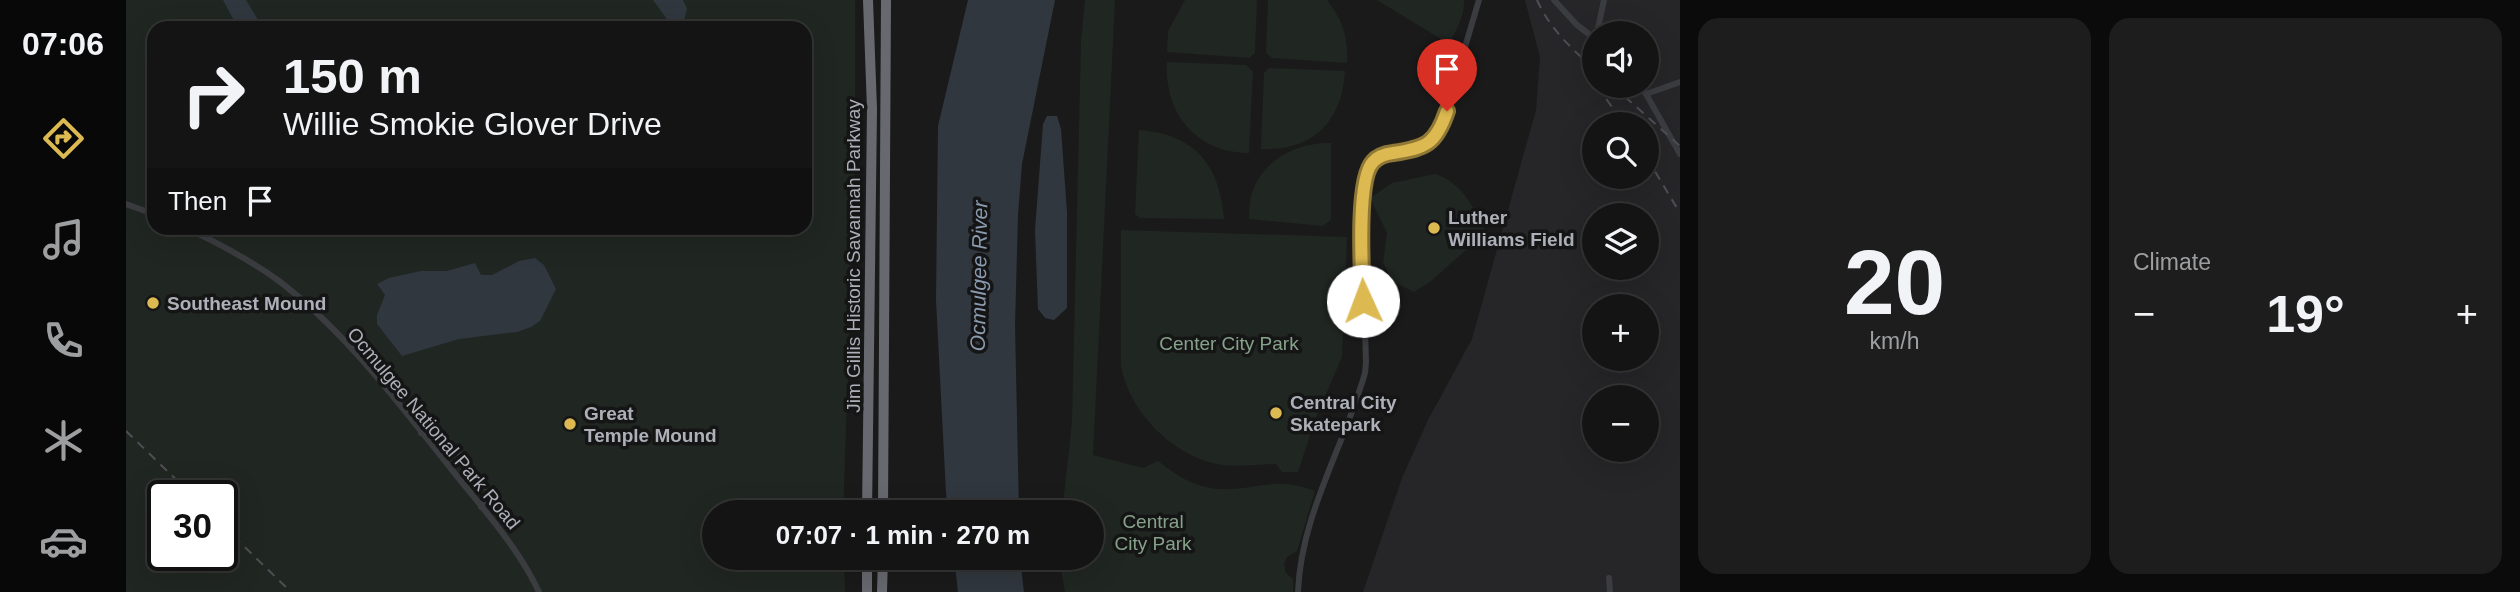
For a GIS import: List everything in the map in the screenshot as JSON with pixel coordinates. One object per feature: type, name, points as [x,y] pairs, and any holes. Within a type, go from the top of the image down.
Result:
[{"type":"highway","name":"Jim Gillis Historic Savannah Parkway","points":[[867,500],[872,109],[868,0]]},
{"type":"highway","name":"Jim Gillis Historic Savannah Parkway","points":[[883,500],[886,0]]},
{"type":"highway","points":[[867,570],[867,592]]},
{"type":"highway","points":[[882,592],[883,570]]},
{"type":"street","points":[[1298,592],[1300,558],[1309,524],[1365,373],[1362,232],[1363,191],[1367,172],[1378,157],[1424,147],[1440,131],[1479,0]]},
{"type":"street","points":[[1554,0],[1582,29]]},
{"type":"street","points":[[1600,21],[1604,0]]},
{"type":"street","points":[[1659,89],[1680,82]]},
{"type":"street","points":[[1649,98],[1680,154]]},
{"type":"street","points":[[126,204],[147,212]]},
{"type":"street","name":"Ocmulgee National Park Road","points":[[199,235],[252,263],[296,296],[343,340],[513,548],[539,592]]},
{"type":"street","points":[[421,433],[433,425],[439,429],[485,485],[489,491],[481,507]]},
{"type":"street","points":[[1609,578],[1611,592]]},
{"type":"shaded area","points":[[1525,0],[1680,0],[1680,592],[1363,592],[1402,478],[1428,420],[1472,339],[1536,110],[1540,57]]},
{"type":"green space","points":[[126,0],[855,0],[855,174],[843,500],[702,500],[702,570],[844,570],[845,592],[126,592]]},
{"type":"green space","name":"Central City Park","points":[[1085,0],[1115,0],[1093,455],[1143,468],[1158,461],[1186,480],[1206,487],[1233,489],[1285,484],[1315,491],[1297,551],[1287,557],[1284,564],[1286,573],[1293,579],[1293,592],[1065,592],[1061,570],[1104,570],[1104,500],[1063,500],[1072,423],[1081,42]]},
{"type":"green space","points":[[1185,0],[1257,0],[1255,53],[1249,58],[1167,52],[1168,31]]},
{"type":"green space","points":[[1268,0],[1327,0],[1343,29],[1347,45],[1347,63],[1272,58],[1266,53]]},
{"type":"green space","points":[[1377,0],[1464,0],[1464,6],[1460,23],[1449,44]]},
{"type":"green space","points":[[1167,62],[1246,65],[1253,72],[1249,153],[1214,146],[1187,127],[1171,98]]},
{"type":"green space","points":[[1269,68],[1345,71],[1343,89],[1331,119],[1310,139],[1296,145],[1261,149],[1264,73]]},
{"type":"green space","points":[[1139,130],[1175,138],[1201,156],[1217,183],[1224,219],[1140,218],[1135,214]]},
{"type":"green space","points":[[1331,143],[1331,220],[1323,226],[1249,219],[1250,200],[1256,184],[1271,164],[1293,150]]},
{"type":"green space","name":"Luther Williams Field","points":[[1435,174],[1454,184],[1462,192],[1475,210],[1489,240],[1476,241],[1431,281],[1414,292],[1393,282],[1383,263],[1387,233],[1370,198],[1392,183]]},
{"type":"green space","name":"Center City Park","points":[[1121,230],[1347,237],[1342,357],[1316,417],[1298,472],[1282,472],[1276,464],[1231,466],[1199,459],[1168,440],[1143,414],[1133,399],[1121,366]]},
{"type":"water","points":[[223,0],[246,0],[259,21],[234,21]]},
{"type":"water","points":[[653,0],[683,0],[687,9],[684,21],[668,21]]},
{"type":"water","name":"Ocmulgee River","points":[[968,0],[1055,0],[1022,164],[1018,215],[1015,325],[1019,500],[947,500],[936,300],[938,126]]},
{"type":"water","points":[[1047,116],[1057,116],[1061,129],[1067,212],[1067,308],[1054,320],[1045,318],[1038,309],[1035,230],[1043,124]]},
{"type":"water","points":[[535,258],[544,265],[556,289],[540,321],[531,327],[517,332],[459,339],[402,356],[377,324],[377,315],[385,295],[377,284],[389,278],[421,271],[447,271],[475,263],[481,275],[492,275],[519,261]]},
{"type":"water","points":[[955,570],[1021,570],[1024,592],[958,592]]},
{"type":"railway","points":[[1537,0],[1555,29],[1582,58]]},
{"type":"railway","points":[[1606,98],[1615,112]]},
{"type":"railway","points":[[1626,98],[1680,146]]},
{"type":"railway","points":[[1659,178],[1680,213]]},
{"type":"railway","points":[[126,431],[177,480]]},
{"type":"railway","points":[[238,541],[291,592]]},
{"type":"place","name":"Luther Williams Field","points":[[1434,228]]},
{"type":"place","name":"Southeast Mound","points":[[153,303]]},
{"type":"place","name":"Central City Skatepark","points":[[1276,413]]},
{"type":"place","name":"Great Temple Mound","points":[[570,424]]},
{"type":"route","points":[[1363,301],[1363,191],[1369,167],[1378,157],[1417,150],[1430,143],[1440,131],[1447,111]]}]
